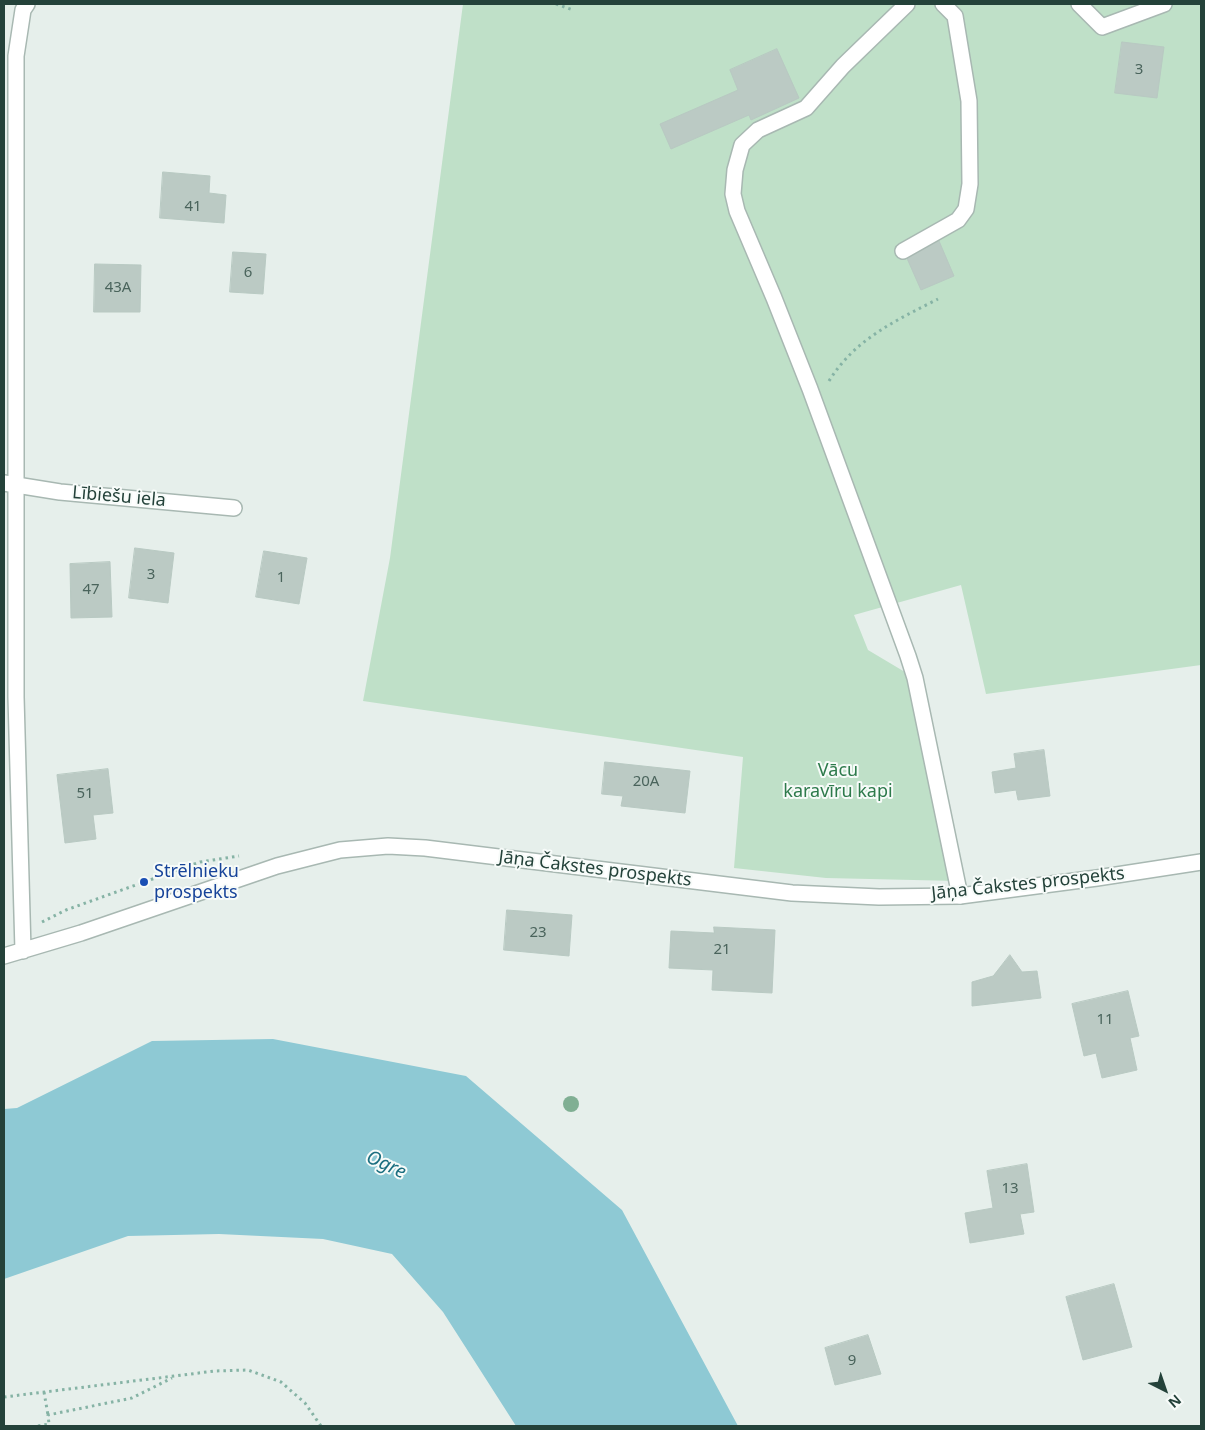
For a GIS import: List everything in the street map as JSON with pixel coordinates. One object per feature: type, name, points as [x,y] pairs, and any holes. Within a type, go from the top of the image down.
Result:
[{"type":"street","points":[[23,951],[10,484],[16,56],[23,10],[27,4]]},
{"type":"street","points":[[907,4],[843,66],[806,108],[758,130],[742,146],[735,170],[733,194],[737,211],[774,298],[815,403],[890,604],[915,678],[960,896]]},
{"type":"street","points":[[903,251],[958,220],[966,209],[970,184],[969,102],[954,16],[943,4]]},
{"type":"street","points":[[1079,4],[1102,26],[1164,4]]},
{"type":"street","name":"Lībiešu iela","points":[[10,484],[60,492],[234,508]]},
{"type":"street","name":"Jāņa Čakstes prospekts","points":[[4,956],[81,934],[277,866],[340,850],[388,846],[425,848],[792,893],[878,896],[960,896],[1201,862]]},
{"type":"path","points":[[556,4],[573,10]]},
{"type":"path","points":[[815,403],[840,363],[882,328],[938,299]]},
{"type":"path","points":[[4,1398],[215,1371],[248,1370],[281,1382],[305,1403],[321,1426]]},
{"type":"path","points":[[48,1415],[132,1398],[175,1376]]},
{"type":"path","points":[[38,1426],[49,1425],[44,1392]]},
{"type":"green space","name":"Vācu karavīru kapi","points":[[463,4],[1201,4],[1201,665],[986,694],[961,585],[854,615],[868,650],[915,678],[957,881],[826,878],[734,868],[743,757],[363,701],[390,558]]},
{"type":"water","name":"Ogre","points":[[273,1039],[466,1076],[622,1210],[738,1426],[516,1426],[443,1312],[392,1254],[323,1239],[219,1234],[128,1236],[4,1279],[4,1109],[17,1108],[152,1041]]},
{"type":"building","points":[[1122,42],[1164,47],[1157,98],[1115,93]]},
{"type":"building","points":[[777,49],[799,98],[751,120],[749,115],[671,149],[660,124],[738,90],[730,70]]},
{"type":"building","points":[[163,172],[210,176],[209,193],[226,195],[224,223],[160,218]]},
{"type":"building","points":[[939,241],[954,276],[921,290],[906,256]]},
{"type":"building","points":[[233,252],[266,254],[263,294],[230,292]]},
{"type":"building","points":[[95,264],[141,265],[140,312],[94,312]]},
{"type":"building","points":[[135,548],[174,553],[168,603],[129,598]]},
{"type":"building","points":[[264,551],[307,558],[299,604],[256,597]]},
{"type":"building","points":[[110,562],[112,617],[71,618],[70,564]]},
{"type":"building","points":[[1044,750],[1050,796],[1018,800],[1016,790],[995,793],[992,772],[1016,768],[1014,754]]},
{"type":"building","points":[[605,762],[690,771],[685,813],[621,806],[623,796],[602,794]]},
{"type":"building","points":[[108,769],[113,813],[93,815],[96,839],[65,843],[57,775]]},
{"type":"building","points":[[507,910],[572,915],[569,956],[504,950]]},
{"type":"building","points":[[714,927],[775,930],[772,993],[712,990],[713,970],[669,968],[671,931],[714,933]]},
{"type":"building","points":[[1010,955],[1022,972],[1037,971],[1041,998],[972,1006],[972,982],[993,976]]},
{"type":"building","points":[[1128,991],[1139,1036],[1130,1038],[1137,1070],[1102,1078],[1096,1053],[1084,1056],[1072,1004]]},
{"type":"building","points":[[1027,1164],[1034,1212],[1020,1214],[1024,1234],[970,1243],[965,1213],[993,1208],[987,1171]]},
{"type":"building","points":[[1114,1284],[1132,1347],[1083,1360],[1066,1297]]},
{"type":"building","points":[[868,1335],[881,1374],[835,1385],[825,1348]]},
{"type":"place","name":"Strēlnieku prospekts","points":[[144,882]]}]
